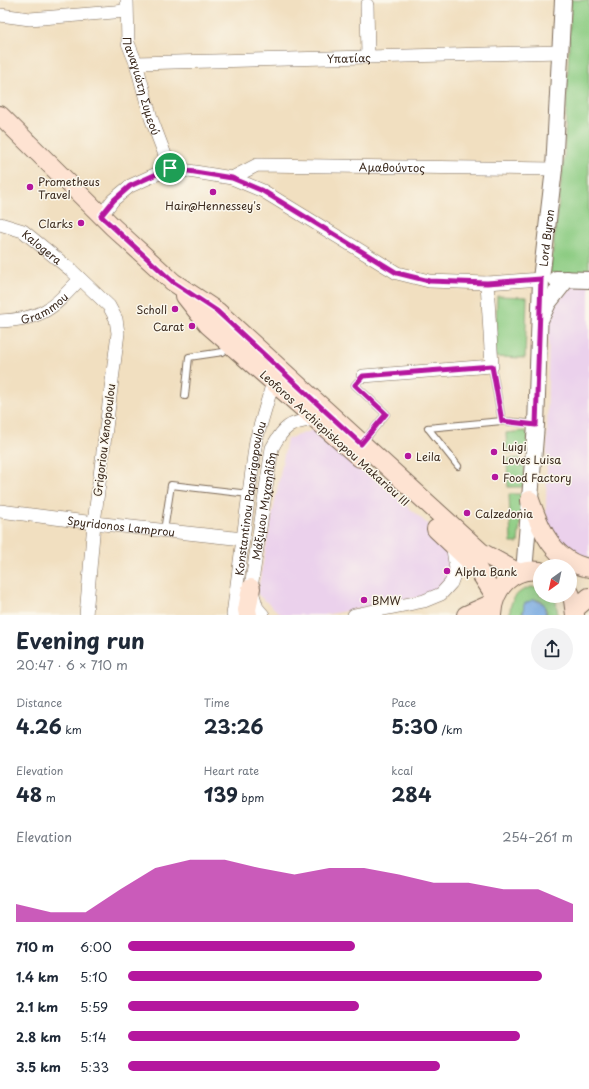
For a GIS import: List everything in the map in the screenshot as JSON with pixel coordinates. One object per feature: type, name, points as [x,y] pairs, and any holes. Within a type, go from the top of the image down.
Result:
[{"type":"main road","name":"Leoforos Archiepiskopou Makariou III","points":[[0,115],[101,216],[173,282],[208,325],[366,464],[452,543],[477,568],[493,605]]},
{"type":"main road","name":"Leoforos Archiepiskopou Makariou III","points":[[173,282],[217,311],[481,552],[528,572]]},
{"type":"main road","points":[[530,500],[540,528],[550,544],[566,558],[589,568]]},
{"type":"main road","points":[[466,615],[493,605],[502,585],[528,572]]},
{"type":"main road","points":[[248,615],[247,610],[251,588]]},
{"type":"main road","points":[[574,609],[589,597]]},
{"type":"street","name":"Lord Byron","points":[[528,572],[530,500],[536,425],[541,279],[554,168],[563,0]]},
{"type":"street","points":[[366,5],[368,57]]},
{"type":"street","points":[[0,15],[30,19],[127,6]]},
{"type":"street","name":"Παναγιώτη Συμεού","points":[[127,6],[128,43],[136,63],[151,118],[170,168]]},
{"type":"street","name":"Υπατίας","points":[[136,63],[561,52]]},
{"type":"street","name":"Αμαθούντος","points":[[232,178],[257,165],[554,168]]},
{"type":"street","points":[[101,216],[114,200],[130,186],[170,168],[232,178],[263,191],[397,273],[429,281],[487,283],[541,279],[589,280]]},
{"type":"street","name":"Kalogera","points":[[0,224],[23,231],[80,279]]},
{"type":"street","name":"Grammou","points":[[0,321],[32,318],[50,309],[80,279]]},
{"type":"street","name":"Grigoriou Xenopoulou","points":[[80,279],[109,306],[116,319],[118,333],[94,523],[86,615]]},
{"type":"street","points":[[539,324],[548,303],[567,279]]},
{"type":"street","points":[[363,376],[492,366],[487,283]]},
{"type":"street","name":"Konstantinou Paparigopoulou","points":[[233,615],[256,440],[273,382]]},
{"type":"street","name":"Μάξιμου Μιχαηλίδη","points":[[263,615],[257,608],[251,588],[272,448],[281,432],[295,422],[314,419]]},
{"type":"street","name":"Spyridonos Lamprou","points":[[0,510],[94,523],[243,538]]},
{"type":"street","points":[[354,615],[424,601],[441,594],[451,583],[456,569],[452,543]]},
{"type":"lane","points":[[184,396],[189,357],[223,352],[230,344]]},
{"type":"lane","points":[[492,366],[502,421]]},
{"type":"lane","points":[[361,444],[386,414],[355,385],[363,376]]},
{"type":"lane","points":[[458,466],[428,428],[502,421],[536,425]]},
{"type":"lane","points":[[164,531],[171,485],[249,494]]},
{"type":"shaded area","points":[[573,284],[589,285],[589,558],[567,550],[549,533],[546,512],[549,312]]},
{"type":"shaded area","points":[[319,428],[450,544],[449,578],[436,594],[324,615],[282,615],[257,594],[287,439]]},
{"type":"green space","points":[[571,0],[589,0],[589,274],[550,273],[564,158]]},
{"type":"green space","points":[[497,296],[527,297],[525,358],[495,357]]},
{"type":"green space","points":[[525,431],[528,435],[527,452],[507,453],[506,433]]},
{"type":"green space","points":[[520,458],[520,466],[525,466],[523,487],[508,487],[507,459]]},
{"type":"green space","points":[[509,494],[523,494],[518,543],[511,543]]},
{"type":"green space","points":[[533,587],[533,600],[522,612],[523,615],[510,615],[511,605],[515,597],[526,589]]},
{"type":"green space","points":[[542,603],[556,603],[558,615],[546,615],[547,611]]},
{"type":"water","points":[[533,600],[533,603],[544,604],[546,615],[523,615],[524,604]]},
{"type":"place","name":"Prometheus Travel","points":[[30,187]]},
{"type":"place","name":"Hair@Hennessey's","points":[[213,192]]},
{"type":"place","name":"Clarks","points":[[81,223]]},
{"type":"place","name":"Scholl","points":[[175,309]]},
{"type":"place","name":"Carat","points":[[192,326]]},
{"type":"place","name":"Luigi Loves Luisa","points":[[494,452]]},
{"type":"place","name":"Leila","points":[[408,456]]},
{"type":"place","name":"Food Factory","points":[[495,477]]},
{"type":"place","name":"Calzedonia","points":[[467,513]]},
{"type":"place","name":"Alpha Bank","points":[[447,571]]},
{"type":"place","name":"BMW","points":[[364,600]]},
{"type":"route","points":[[170,168],[232,178],[263,191],[397,273],[429,281],[487,283],[541,279],[536,425],[502,421],[492,366],[363,376],[355,385],[386,414],[361,444],[217,311],[173,282],[101,216],[114,200],[130,186],[170,168]]}]
